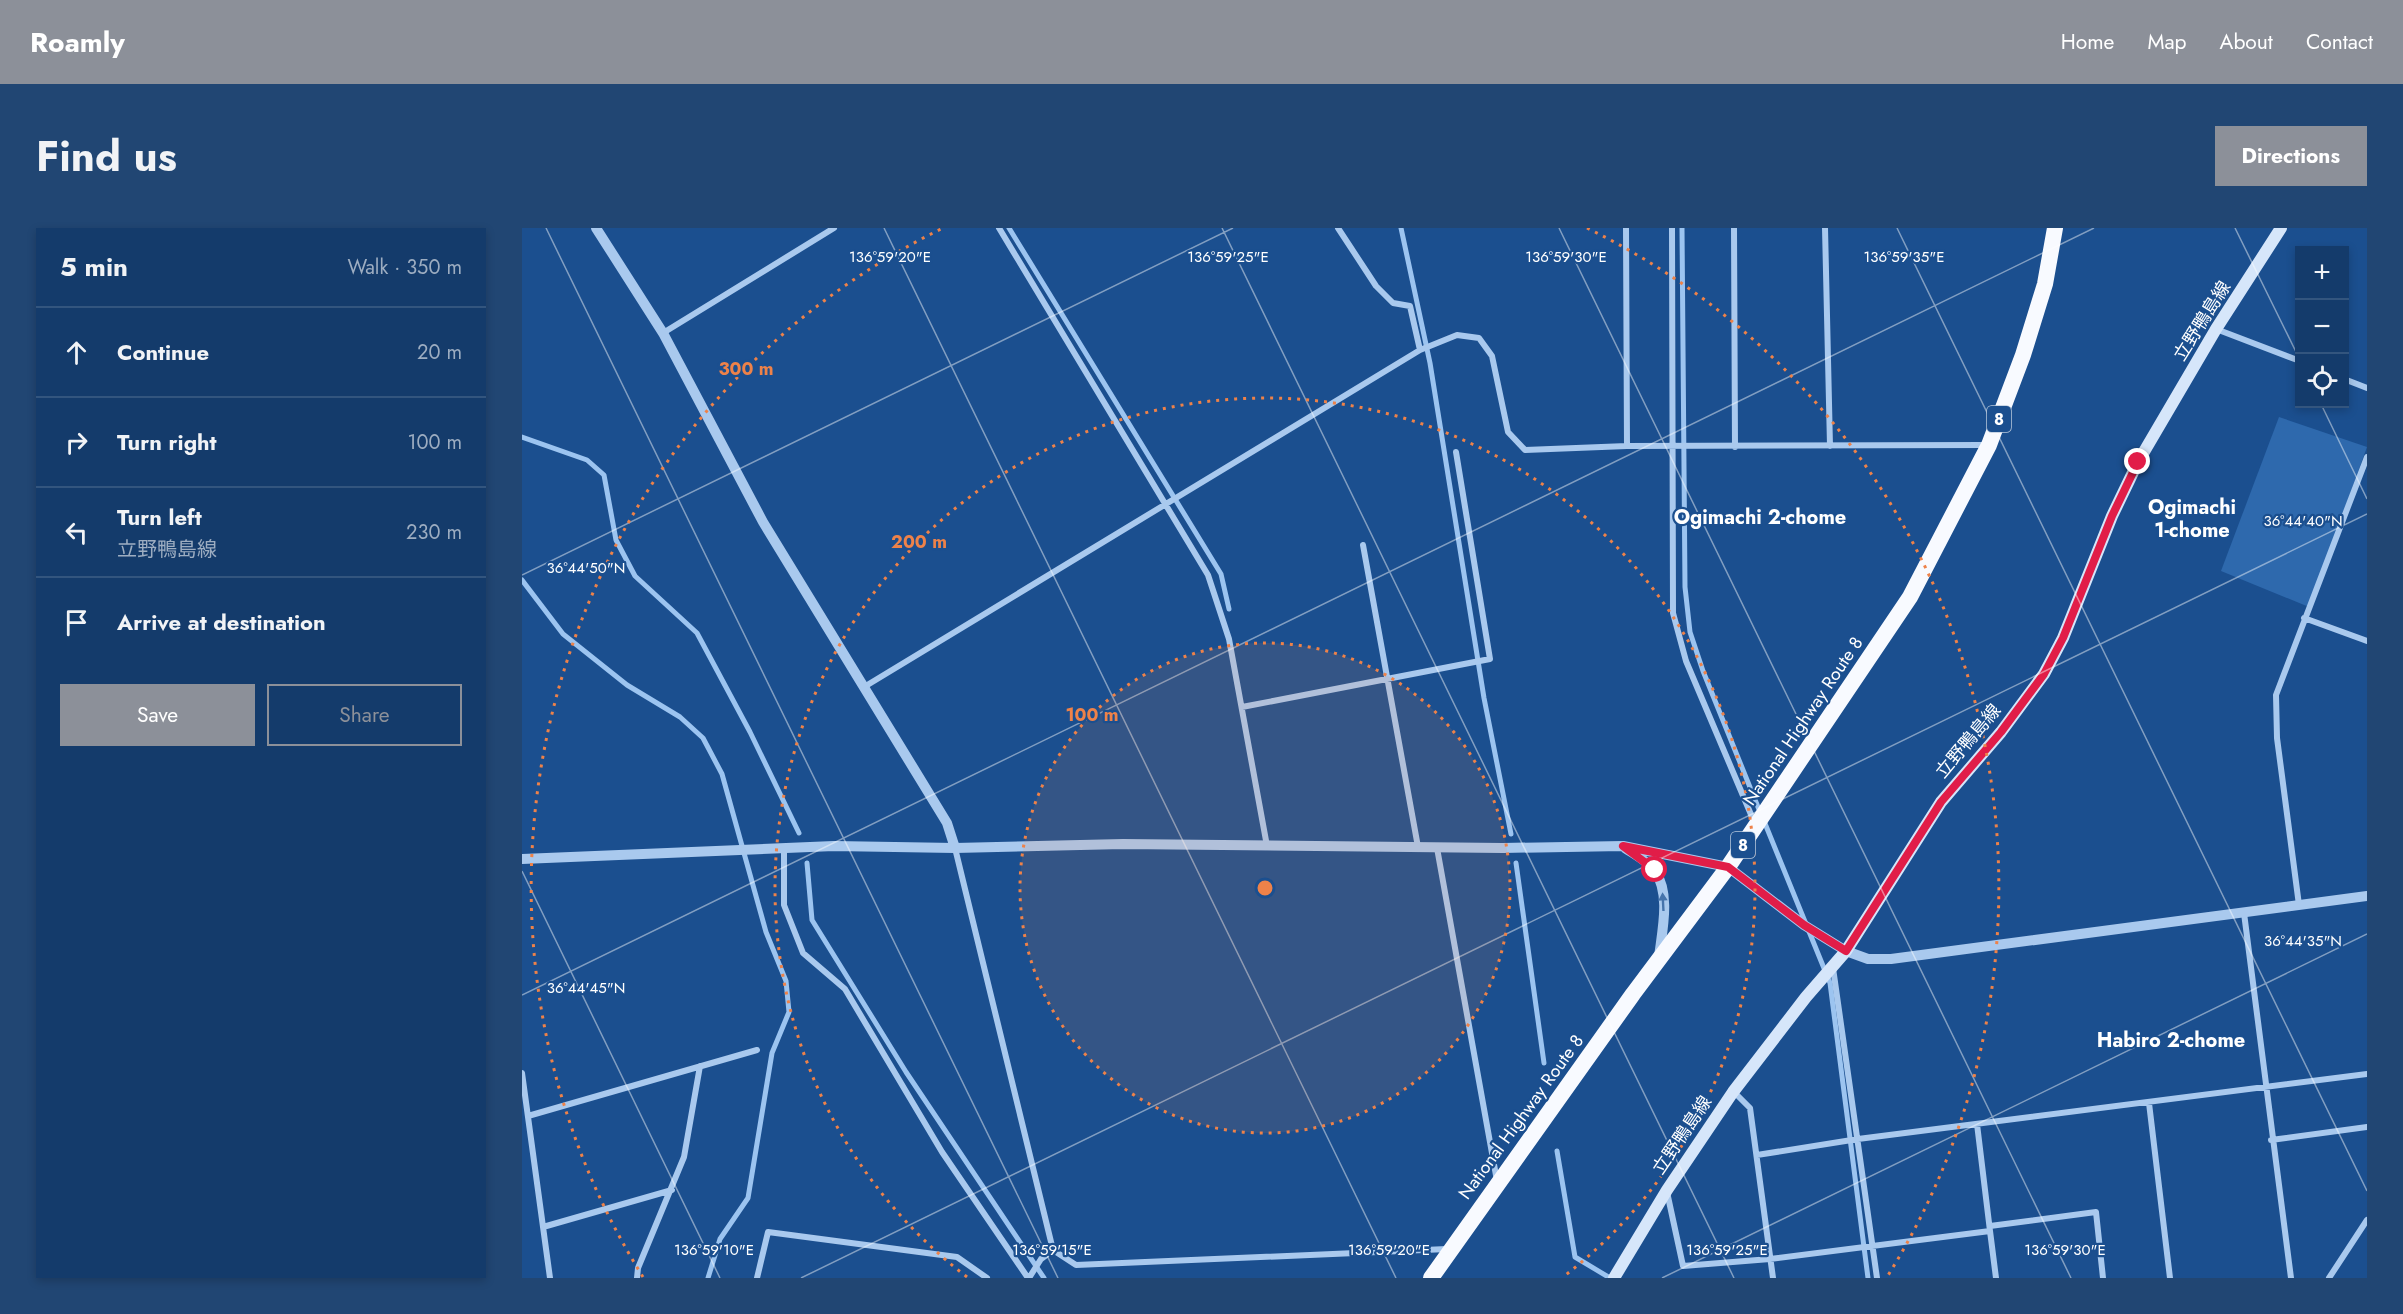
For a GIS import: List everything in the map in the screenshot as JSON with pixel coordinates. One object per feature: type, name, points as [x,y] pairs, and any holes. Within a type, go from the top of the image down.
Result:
[{"type":"highway","name":"National Highway Route 8","points":[[1431,1278],[1728,867],[1910,597],[1989,445],[2026,345],[2045,284],[2055,228]]},
{"type":"main road","name":"立野鴨島線","points":[[1614,1278],[1622,1261],[1667,1190],[1733,1092],[1806,997],[1846,951],[1941,802],[2001,732],[2044,674],[2063,638],[2112,516],[2138,462],[2276,231]]},
{"type":"street","points":[[596,228],[663,333],[763,522],[947,823],[1053,1250],[1076,1265],[1451,1248]]},
{"type":"street","points":[[663,333],[834,228]]},
{"type":"street","points":[[999,228],[1208,575],[1229,639],[1267,846]]},
{"type":"street","points":[[1338,228],[1376,286],[1393,303],[1410,306],[1420,350]]},
{"type":"street","points":[[1626,228],[1628,446]]},
{"type":"street","points":[[1672,228],[1673,613],[1686,661],[1756,825]]},
{"type":"street","points":[[1734,228],[1735,447]]},
{"type":"street","points":[[1825,228],[1830,446]]},
{"type":"street","points":[[2216,330],[2295,360]]},
{"type":"street","points":[[864,687],[1420,350],[1457,335],[1479,338],[1492,356],[1508,432],[1525,450],[1628,446],[1989,445]]},
{"type":"street","points":[[2349,381],[2367,388]]},
{"type":"street","points":[[1242,707],[1490,659],[1456,452]]},
{"type":"street","points":[[2299,905],[2274,714],[2276,695],[2367,457]]},
{"type":"street","points":[[1363,545],[1418,847]]},
{"type":"street","points":[[2304,618],[2367,641]]},
{"type":"street","points":[[522,860],[784,848],[955,848],[1123,844],[1437,848],[1623,846],[1728,867],[1778,906],[1846,951],[1868,959],[1891,958],[2367,896]]},
{"type":"street","points":[[1623,846],[1655,870],[1660,882],[1663,915],[1659,960]]},
{"type":"street","points":[[784,848],[784,905],[803,953],[845,989],[942,1152],[1028,1278],[1041,1259],[1053,1250]]},
{"type":"street","points":[[1437,848],[1498,1183]]},
{"type":"street","points":[[2244,913],[2271,1140],[2291,1278]]},
{"type":"street","points":[[1833,968],[1870,1247],[1877,1278]]},
{"type":"street","points":[[528,1116],[757,1050]]},
{"type":"street","points":[[637,1278],[638,1268],[684,1157],[700,1066]]},
{"type":"street","points":[[522,1073],[550,1278]]},
{"type":"street","points":[[1757,1155],[1856,1139],[2367,1074]]},
{"type":"street","points":[[1733,1092],[1750,1108],[1773,1278]]},
{"type":"street","points":[[2149,1103],[2170,1278]]},
{"type":"street","points":[[1977,1124],[1996,1278]]},
{"type":"street","points":[[2271,1140],[2367,1128]]},
{"type":"street","points":[[543,1227],[672,1190]]},
{"type":"street","points":[[1667,1190],[1683,1266],[1770,1259],[1870,1247],[2096,1212],[2103,1278]]},
{"type":"street","points":[[2329,1278],[2367,1220]]},
{"type":"street","points":[[756,1278],[768,1232],[957,1257],[987,1278]]},
{"type":"shaded area","points":[[2279,417],[2367,447],[2309,607],[2221,571]]},
{"type":"waterway","points":[[1009,228],[1221,574],[1229,609]]},
{"type":"waterway","points":[[1401,228],[1430,363],[1484,698],[1511,834]]},
{"type":"waterway","points":[[1682,228],[1685,587],[1690,632],[1703,671],[1760,812]]},
{"type":"waterway","points":[[522,437],[587,460],[604,475],[616,540],[635,576],[697,633],[750,732],[799,833]]},
{"type":"waterway","points":[[522,580],[563,634],[627,685],[680,717],[703,738],[722,774],[766,932],[786,981],[789,1012],[772,1053],[748,1198],[720,1239],[708,1278]]},
{"type":"waterway","points":[[1764,821],[1830,983],[1868,1278]]},
{"type":"waterway","points":[[807,863],[812,920],[906,1072],[1044,1278]]},
{"type":"waterway","points":[[1516,863],[1544,1063]]},
{"type":"waterway","points":[[1557,1151],[1575,1257],[1610,1278]]},
{"type":"district","name":"Ogimachi 2-chome","points":[[1760,517]]},
{"type":"district","name":"Ogimachi 1-chome","points":[[2192,518]]},
{"type":"district","name":"Habiro 2-chome","points":[[2171,1040]]},
{"type":"route","points":[[1655,870],[1623,846],[1728,867],[1804,925],[1846,951],[1941,802],[2001,732],[2044,674],[2063,638],[2112,516],[2138,462]]}]
